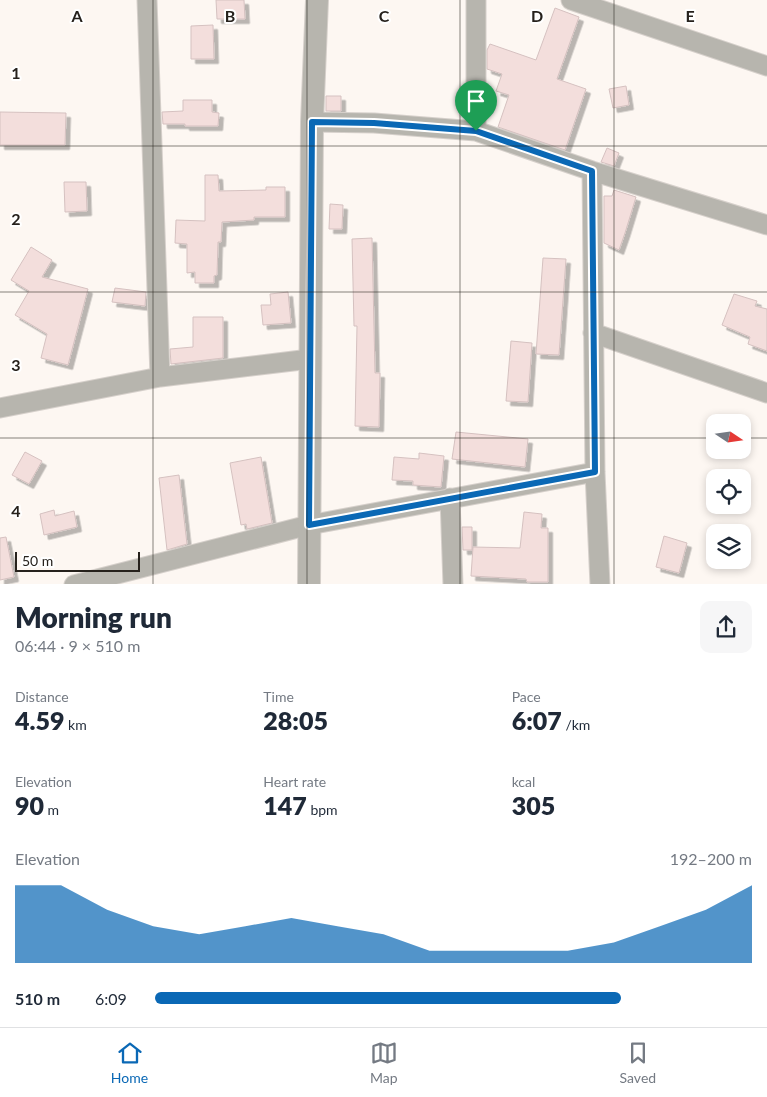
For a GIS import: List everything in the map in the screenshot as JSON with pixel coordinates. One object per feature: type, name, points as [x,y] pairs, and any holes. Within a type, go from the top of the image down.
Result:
[{"type":"street","points":[[147,0],[160,377]]},
{"type":"street","points":[[309,584],[312,122],[317,0]]},
{"type":"street","points":[[476,0],[476,131]]},
{"type":"street","points":[[571,0],[767,66]]},
{"type":"street","points":[[312,122],[374,123],[476,131],[592,171],[767,225]]},
{"type":"street","points":[[592,171],[595,472],[600,584]]},
{"type":"street","points":[[593,333],[767,393]]},
{"type":"street","points":[[0,408],[160,377],[310,359]]},
{"type":"street","points":[[74,584],[309,525],[595,472]]},
{"type":"street","points":[[450,498],[453,584]]},
{"type":"building","points":[[216,0],[244,0],[245,19],[217,19]]},
{"type":"building","points":[[555,8],[579,17],[557,79],[586,89],[565,150],[498,127],[509,95],[496,91],[502,74],[487,69],[487,50],[490,44],[536,60]]},
{"type":"building","points":[[213,25],[214,59],[191,59],[191,26]]},
{"type":"building","points":[[626,86],[629,105],[613,108],[609,89]]},
{"type":"building","points":[[326,96],[341,96],[341,111],[326,111]]},
{"type":"building","points":[[183,100],[212,100],[212,112],[219,113],[218,126],[163,124],[162,112],[183,111]]},
{"type":"building","points":[[0,112],[66,113],[65,145],[0,145]]},
{"type":"building","points":[[607,148],[619,153],[614,166],[601,162]]},
{"type":"building","points":[[205,175],[218,175],[219,191],[266,190],[266,187],[285,187],[285,217],[254,217],[254,220],[222,222],[221,242],[218,242],[217,275],[214,276],[214,283],[195,283],[195,272],[187,273],[187,244],[175,243],[176,220],[205,221]]},
{"type":"building","points":[[64,182],[86,182],[87,211],[65,212]]},
{"type":"building","points":[[614,190],[636,197],[619,250],[604,243],[604,196],[612,196]]},
{"type":"building","points":[[330,204],[343,205],[342,229],[329,229]]},
{"type":"building","points":[[372,238],[375,373],[380,373],[379,427],[355,426],[357,326],[354,326],[352,239]]},
{"type":"building","points":[[31,247],[52,260],[42,277],[88,289],[68,365],[41,358],[47,334],[15,315],[29,291],[11,280]]},
{"type":"building","points":[[543,258],[566,259],[559,355],[536,354]]},
{"type":"building","points":[[115,288],[146,292],[145,306],[112,302]]},
{"type":"building","points":[[288,292],[291,323],[263,325],[261,305],[271,305],[270,294]]},
{"type":"building","points":[[734,294],[757,301],[755,306],[767,309],[767,351],[748,344],[750,337],[722,325]]},
{"type":"building","points":[[193,317],[223,317],[223,358],[171,364],[170,349],[193,347]]},
{"type":"building","points":[[511,341],[532,343],[528,402],[506,401]]},
{"type":"building","points":[[456,432],[528,439],[525,467],[452,459]]},
{"type":"building","points":[[25,452],[42,461],[29,484],[12,475]]},
{"type":"building","points":[[419,453],[444,456],[441,487],[413,485],[413,481],[392,480],[394,457],[419,459]]},
{"type":"building","points":[[261,457],[272,523],[247,529],[246,524],[241,525],[230,463]]},
{"type":"building","points":[[179,475],[187,544],[167,550],[159,478]]},
{"type":"building","points":[[54,510],[55,516],[74,511],[77,527],[44,535],[40,514]]},
{"type":"building","points":[[524,512],[542,514],[541,528],[548,528],[548,582],[527,582],[526,579],[471,576],[473,547],[520,548]]},
{"type":"building","points":[[462,527],[472,527],[472,550],[463,550]]},
{"type":"building","points":[[664,536],[687,543],[679,573],[656,567]]},
{"type":"building","points":[[6,537],[14,577],[0,580],[0,538]]},
{"type":"route","points":[[312,122],[374,123],[476,131],[592,171],[595,472],[309,525],[312,122]]}]
